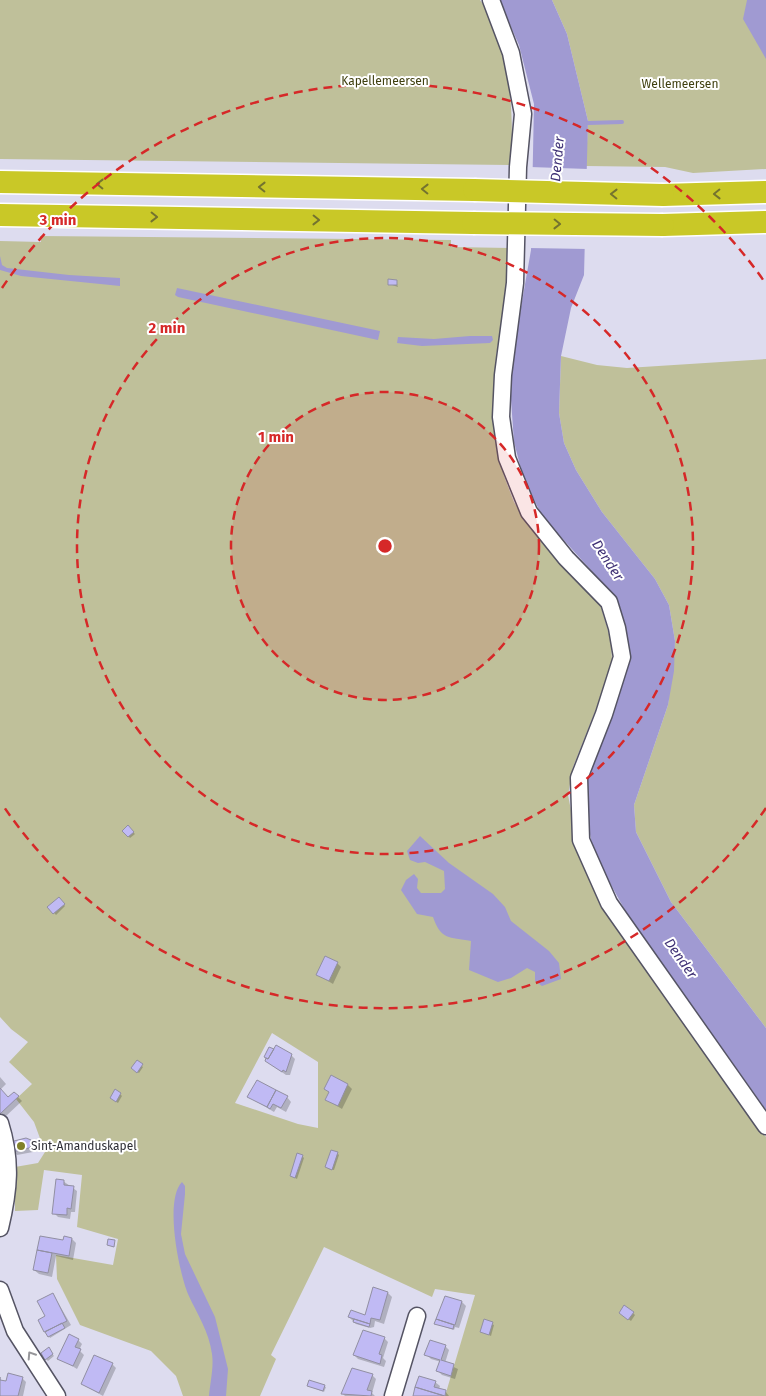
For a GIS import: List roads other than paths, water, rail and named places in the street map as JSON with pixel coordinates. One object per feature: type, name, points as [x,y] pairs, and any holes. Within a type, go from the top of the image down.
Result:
[{"type":"highway","points":[[0,182],[663,195],[766,192]]},
{"type":"highway","points":[[0,215],[663,225],[766,222]]},
{"type":"street","points":[[491,0],[511,53],[523,114],[518,167],[515,283],[502,375],[501,417],[507,458],[529,512],[566,558],[609,602],[617,628],[622,658],[604,714],[579,778],[581,840],[610,904],[766,1126]]},
{"type":"street","points":[[0,1123],[8,1148],[9,1173],[0,1228]]},
{"type":"street","points":[[0,1290],[15,1331],[57,1396]]},
{"type":"street","points":[[393,1396],[417,1316]]},
{"type":"water","name":"Dender","points":[[499,0],[552,0],[567,34],[588,121],[584,275],[571,308],[561,356],[559,413],[564,443],[576,470],[602,512],[655,579],[669,605],[675,641],[674,671],[668,705],[634,805],[636,832],[671,902],[766,1028],[766,1110],[626,912],[600,865],[592,844],[586,815],[585,773],[615,697],[616,601],[608,589],[542,516],[523,477],[514,442],[510,386],[513,353],[531,250],[534,104],[519,45]]},
{"type":"water","points":[[747,0],[766,0],[766,59],[743,19]]},
{"type":"water","points":[[0,256],[2,265],[7,268],[69,275],[120,278],[120,286],[21,276],[0,270]]},
{"type":"water","points":[[177,288],[380,331],[378,340],[178,297],[175,295]]},
{"type":"water","points":[[492,336],[493,340],[490,343],[422,346],[397,343],[398,337],[434,339]]},
{"type":"water","points":[[420,836],[449,863],[493,894],[505,907],[511,921],[549,951],[559,963],[561,979],[542,986],[535,981],[535,972],[527,968],[511,978],[498,982],[469,970],[471,941],[451,938],[443,934],[433,917],[417,914],[401,890],[406,880],[414,874],[418,879],[417,888],[421,893],[441,893],[445,889],[444,871],[425,862],[418,863],[410,860],[407,851]]},
{"type":"water","points":[[182,1182],[185,1186],[185,1194],[181,1234],[185,1254],[215,1317],[228,1369],[226,1396],[209,1396],[213,1364],[212,1354],[205,1330],[184,1284],[177,1254],[174,1204],[177,1191]]},
{"type":"waterway","points":[[588,123],[622,122]]},
{"type":"place","name":"Sint-Amanduskapel","points":[[21,1146]]},
{"type":"park label","name":"Kapellemeersen","points":[[385,81]]},
{"type":"park label","name":"Wellemeersen","points":[[680,84]]}]
